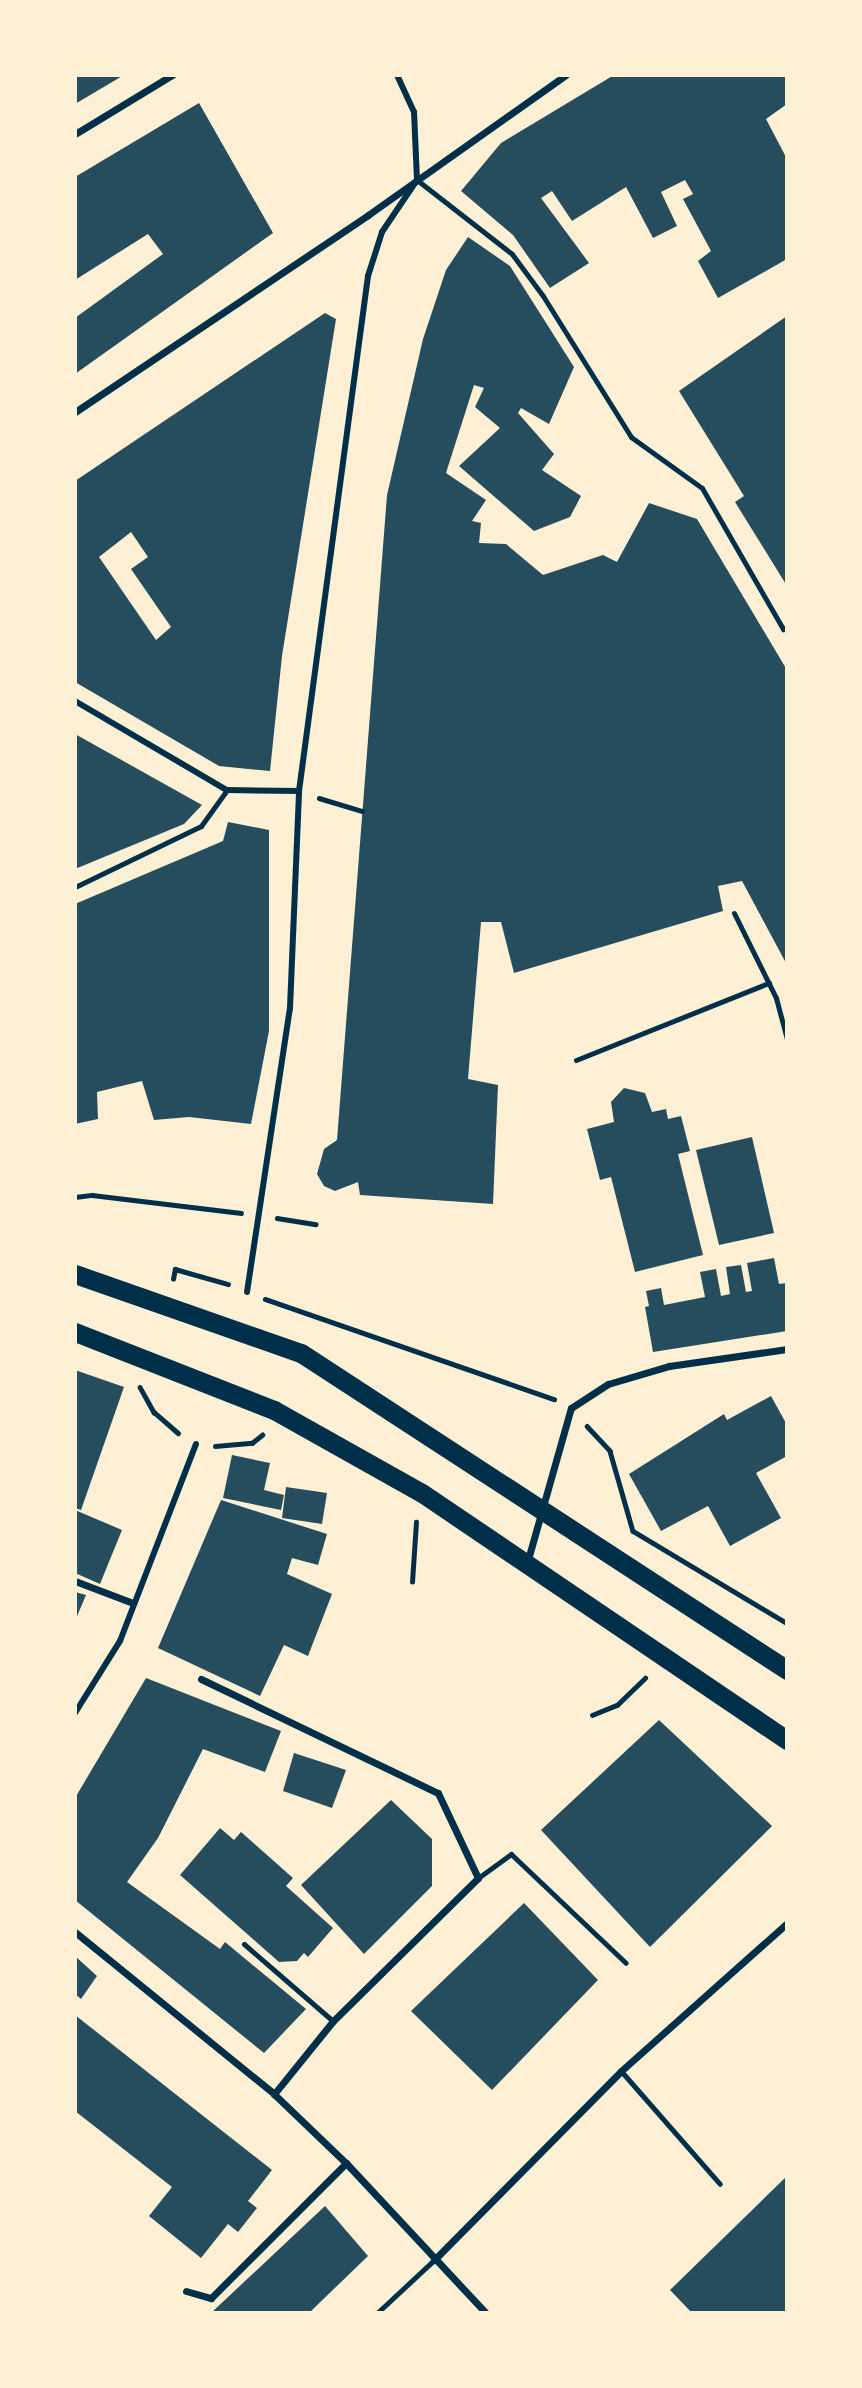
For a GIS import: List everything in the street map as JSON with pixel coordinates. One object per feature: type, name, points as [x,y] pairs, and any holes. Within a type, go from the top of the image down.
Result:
[{"type":"highway","points":[[75,1274],[301,1353],[787,1670]]},
{"type":"highway","points":[[75,1332],[274,1410],[422,1493],[787,1741]]},
{"type":"street","points":[[75,134],[172,75]]},
{"type":"street","points":[[247,1292],[290,1008],[299,792],[368,276],[382,232],[417,180],[414,112],[397,75]]},
{"type":"street","points":[[75,412],[417,180],[566,75]]},
{"type":"street","points":[[75,701],[227,790],[299,792]]},
{"type":"street","points":[[527,1564],[571,1408],[608,1384],[669,1366],[787,1349]]},
{"type":"street","points":[[75,1713],[120,1641],[196,1444]]},
{"type":"street","points":[[75,1581],[133,1603]]},
{"type":"street","points":[[201,1679],[438,1793],[478,1878],[333,2021],[274,2094]]},
{"type":"street","points":[[434,2260],[621,2071],[787,1923]]},
{"type":"street","points":[[75,1932],[274,2094],[346,2163],[486,2313]]},
{"type":"street","points":[[186,2291],[211,2298],[346,2163]]},
{"type":"lane","points":[[417,180],[512,254],[543,296],[631,437],[702,488],[783,629],[787,627]]},
{"type":"lane","points":[[75,887],[201,826],[227,790]]},
{"type":"lane","points":[[734,913],[769,983],[787,1039]]},
{"type":"lane","points":[[576,1060],[769,983]]},
{"type":"lane","points":[[478,1878],[511,1854],[626,1963]]},
{"type":"lane","points":[[244,1944],[333,2021]]},
{"type":"lane","points":[[621,2071],[720,2184]]},
{"type":"lane","points":[[377,2313],[434,2260]]},
{"type":"path","points":[[299,792],[362,811]]},
{"type":"path","points":[[75,1197],[92,1195],[259,1214],[316,1224]]},
{"type":"path","points":[[247,1292],[528,1388],[571,1408],[610,1451],[633,1531],[787,1623]]},
{"type":"path","points":[[412,1582],[416,1518]]},
{"type":"path","points":[[592,1715],[617,1705],[645,1678]]},
{"type":"building","points":[[75,75],[124,75],[75,104]]},
{"type":"building","points":[[614,75],[787,75],[787,104],[766,119],[787,159],[787,259],[718,298],[698,261],[711,251],[683,199],[693,194],[685,180],[661,192],[677,226],[653,238],[626,187],[572,221],[552,191],[541,198],[589,263],[550,288],[513,235],[461,191],[501,143]]},
{"type":"building","points":[[199,103],[273,233],[75,374],[75,318],[163,254],[148,234],[75,280],[75,177]]},
{"type":"building","points":[[468,237],[510,266],[574,367],[549,424],[521,408],[518,413],[554,454],[542,470],[581,496],[570,517],[534,531],[459,466],[500,428],[475,407],[484,388],[474,385],[446,473],[486,500],[472,521],[481,523],[479,543],[506,544],[543,575],[603,555],[617,562],[649,503],[697,519],[787,670],[787,965],[742,881],[718,886],[723,911],[514,973],[501,922],[481,922],[468,1079],[498,1085],[493,1204],[360,1195],[358,1182],[335,1191],[324,1186],[317,1174],[324,1149],[337,1140],[387,495],[423,339],[446,270]]},
{"type":"building","points":[[325,313],[336,319],[282,656],[270,771],[219,766],[75,682],[75,481]],"holes":[[[131,532],[148,557],[131,569],[171,627],[156,640],[99,557]]]},
{"type":"building","points":[[787,316],[787,586],[735,502],[744,496],[679,391]]},
{"type":"building","points":[[75,734],[202,805],[184,824],[75,869]]},
{"type":"building","points":[[228,822],[269,830],[269,1031],[251,1124],[189,1117],[154,1120],[142,1081],[97,1092],[98,1119],[75,1124],[75,904],[223,841]]},
{"type":"building","points":[[624,1088],[645,1093],[652,1112],[666,1109],[668,1119],[681,1116],[690,1151],[678,1154],[703,1255],[635,1272],[611,1177],[600,1180],[587,1129],[614,1122],[611,1102]]},
{"type":"building","points":[[752,1137],[774,1233],[719,1245],[696,1150]]},
{"type":"building","points":[[774,1258],[779,1284],[787,1283],[787,1331],[653,1352],[645,1307],[649,1306],[646,1291],[661,1288],[664,1305],[705,1297],[700,1272],[716,1269],[721,1296],[730,1294],[726,1267],[741,1265],[746,1292],[752,1291],[747,1263]]},
{"type":"building","points":[[75,1370],[124,1387],[81,1510],[75,1508]]},
{"type":"building","points":[[771,1396],[787,1425],[787,1456],[756,1473],[781,1518],[730,1546],[708,1506],[661,1531],[629,1474],[724,1414],[727,1420]]},
{"type":"building","points":[[232,1455],[270,1463],[264,1490],[284,1495],[281,1510],[223,1498]]},
{"type":"building","points":[[286,1487],[327,1493],[322,1524],[282,1518]]},
{"type":"building","points":[[221,1500],[327,1534],[318,1565],[292,1558],[287,1574],[332,1594],[308,1656],[284,1645],[260,1696],[158,1648]]},
{"type":"building","points":[[75,1510],[122,1530],[100,1584],[75,1573]]},
{"type":"building","points":[[75,1592],[86,1595],[75,1621]]},
{"type":"building","points":[[146,1678],[281,1731],[265,1772],[203,1749],[158,1838],[127,1882],[220,1949],[225,1942],[306,2009],[264,2053],[75,1900],[75,1798]]},
{"type":"building","points":[[659,1720],[772,1826],[650,1947],[541,1830]]},
{"type":"building","points":[[294,1753],[346,1770],[332,1808],[283,1791]]},
{"type":"building","points":[[391,1800],[432,1839],[432,1886],[364,1954],[301,1885]]},
{"type":"building","points":[[220,1828],[234,1840],[241,1832],[293,1878],[286,1886],[333,1928],[308,1957],[304,1953],[297,1961],[279,1962],[180,1875]]},
{"type":"building","points":[[524,1903],[598,1980],[492,2090],[411,2011]]},
{"type":"building","points":[[75,1956],[97,1976],[81,1999],[75,1994]]},
{"type":"building","points":[[75,2015],[272,2170],[248,2201],[257,2208],[238,2232],[228,2224],[201,2258],[149,2216],[172,2187],[75,2111]]},
{"type":"building","points":[[787,2176],[787,2313],[692,2313],[670,2290]]},
{"type":"building","points":[[325,2206],[368,2256],[309,2313],[211,2313]]}]
